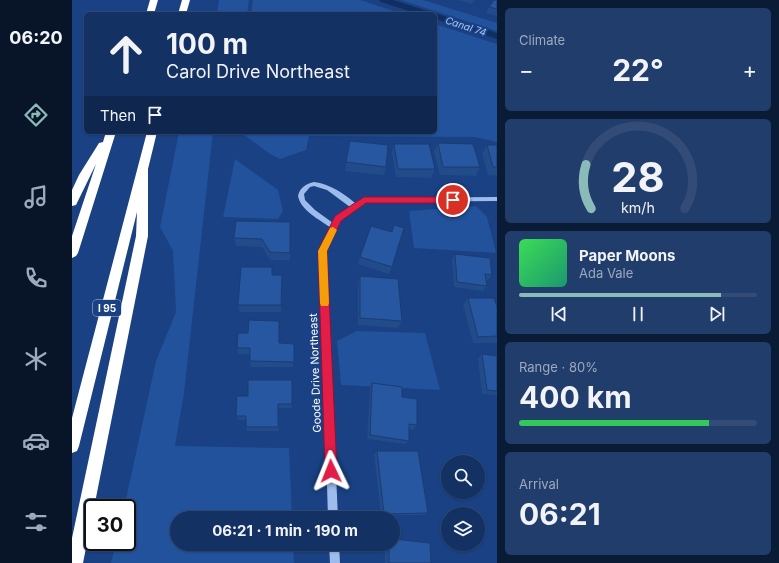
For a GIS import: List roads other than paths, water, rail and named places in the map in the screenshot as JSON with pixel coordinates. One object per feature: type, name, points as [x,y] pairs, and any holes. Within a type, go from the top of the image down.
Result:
[{"type":"highway","points":[[151,12],[154,0]]},
{"type":"highway","points":[[183,12],[186,0]]},
{"type":"highway","points":[[72,202],[84,175],[109,134]]},
{"type":"highway","points":[[72,253],[109,134]]},
{"type":"highway","name":"I 95","points":[[72,446],[152,134]]},
{"type":"highway","points":[[75,563],[142,236],[143,170]]},
{"type":"street","points":[[355,207],[329,188],[319,184],[310,185],[304,188],[301,194],[301,200],[308,209],[334,227],[338,219],[355,207],[364,200],[497,199]]},
{"type":"street","name":"Goode Drive Northeast","points":[[333,511],[323,251],[334,227]]},
{"type":"street","points":[[334,551],[334,563]]},
{"type":"waterway","name":"Canal 74","points":[[384,0],[422,12]]},
{"type":"waterway","name":"Canal 74","points":[[437,17],[497,36]]}]
